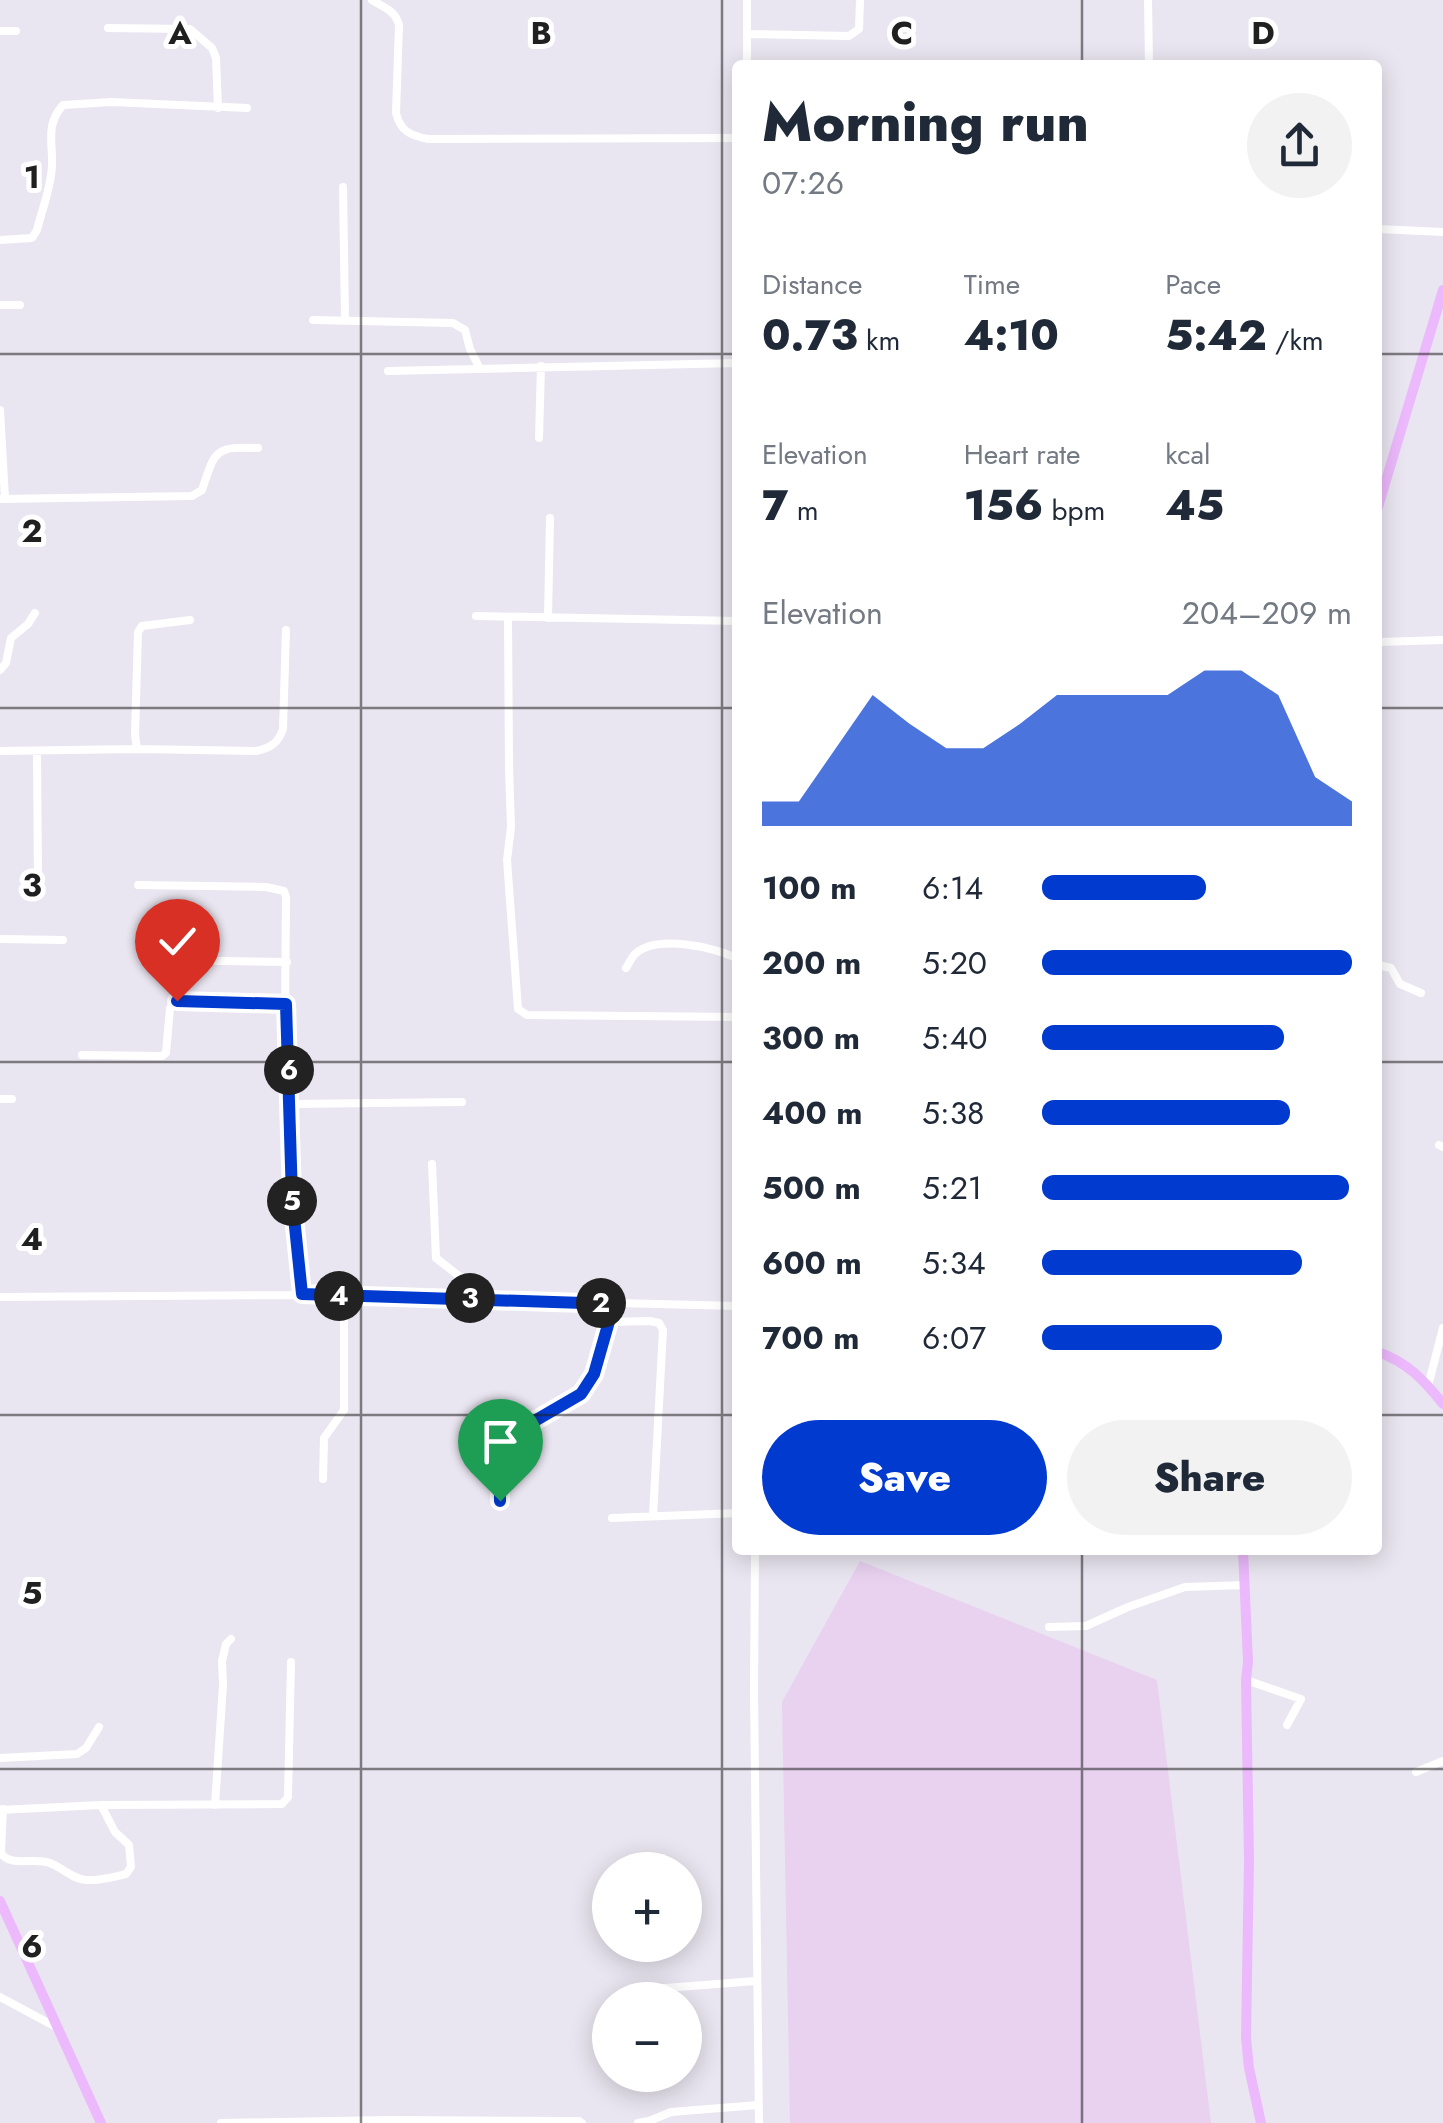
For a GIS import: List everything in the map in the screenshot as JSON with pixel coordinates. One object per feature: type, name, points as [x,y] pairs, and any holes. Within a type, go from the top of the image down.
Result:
[{"type":"street","points":[[372,0],[397,18],[396,112],[398,122],[414,137],[732,138]]},
{"type":"street","points":[[747,0],[747,60]]},
{"type":"street","points":[[747,34],[850,36],[859,29],[860,0]]},
{"type":"street","points":[[1148,0],[1148,60]]},
{"type":"street","points":[[108,28],[190,28],[212,48],[216,58],[218,108]]},
{"type":"street","points":[[0,31],[16,31]]},
{"type":"street","points":[[0,240],[32,238],[37,230],[52,164],[49,137],[62,104],[112,102],[247,108]]},
{"type":"street","points":[[343,187],[345,320]]},
{"type":"street","points":[[1382,229],[1443,232]]},
{"type":"street","points":[[1382,492],[1443,290]]},
{"type":"street","points":[[0,305],[20,305]]},
{"type":"street","points":[[313,320],[453,322],[465,330],[479,367]]},
{"type":"street","points":[[388,370],[732,364]]},
{"type":"street","points":[[539,438],[540,366]]},
{"type":"street","points":[[0,410],[2,499],[192,496],[202,490],[208,467],[218,453],[234,447],[258,448]]},
{"type":"street","points":[[548,618],[550,518]]},
{"type":"street","points":[[0,670],[6,663],[10,638],[28,624],[34,613]]},
{"type":"street","points":[[476,616],[732,621]]},
{"type":"street","points":[[508,617],[511,785],[507,860],[518,1009],[527,1015],[732,1017]]},
{"type":"street","points":[[137,748],[138,632],[142,626],[190,620]]},
{"type":"street","points":[[0,751],[267,749],[279,740],[282,729],[286,630]]},
{"type":"street","points":[[1382,642],[1443,640]]},
{"type":"street","points":[[38,750],[38,881]]},
{"type":"street","points":[[138,885],[284,891],[292,1198],[302,1294]]},
{"type":"street","points":[[0,939],[63,940]]},
{"type":"street","points":[[626,968],[635,954],[659,945],[712,948],[732,957]]},
{"type":"street","points":[[148,960],[287,962]]},
{"type":"street","points":[[1382,966],[1391,968],[1400,984],[1421,992]]},
{"type":"street","points":[[82,1055],[162,1056],[168,1047],[170,1008],[177,1001],[286,1004]]},
{"type":"street","points":[[0,1099],[12,1098]]},
{"type":"street","points":[[290,1104],[462,1102]]},
{"type":"street","points":[[432,1164],[436,1258],[473,1287],[480,1298]]},
{"type":"street","points":[[0,1297],[302,1294],[732,1306]]},
{"type":"street","points":[[323,1479],[324,1438],[344,1410],[344,1296]]},
{"type":"street","points":[[500,1501],[500,1447],[519,1430],[581,1394],[594,1374],[614,1304]]},
{"type":"street","points":[[610,1322],[650,1320],[659,1323],[663,1330],[653,1516]]},
{"type":"street","points":[[1428,1386],[1443,1328]]},
{"type":"street","points":[[1382,1354],[1404,1364],[1443,1404]]},
{"type":"street","points":[[612,1518],[732,1513]]},
{"type":"street","points":[[755,1555],[759,2123]]},
{"type":"street","points":[[1243,1555],[1248,1662],[1246,2038],[1261,2123]]},
{"type":"street","points":[[1049,1627],[1086,1626],[1186,1587],[1245,1585]]},
{"type":"street","points":[[215,1805],[222,1662],[231,1639]]},
{"type":"street","points":[[101,1805],[115,1832],[129,1845],[131,1867],[126,1874],[82,1880],[50,1863],[6,1860],[0,1852],[2,1810],[101,1805],[282,1804],[288,1797],[291,1662]]},
{"type":"street","points":[[1246,1680],[1301,1698],[1288,1725]]},
{"type":"street","points":[[0,1758],[77,1754],[100,1727]]},
{"type":"street","points":[[1416,1772],[1443,1761]]},
{"type":"street","points":[[0,1901],[101,2123]]},
{"type":"street","points":[[702,1985],[756,1981]]},
{"type":"street","points":[[0,1997],[56,2027]]},
{"type":"street","points":[[638,2123],[670,2112],[758,2105]]},
{"type":"street","points":[[222,2123],[582,2123]]},
{"type":"shaded area","points":[[860,1561],[1157,1680],[1211,2123],[790,2123],[782,1702]]},
{"type":"route","points":[[177,1001],[286,1004],[292,1198],[302,1294],[614,1304],[594,1374],[581,1394],[519,1430],[500,1447],[500,1501]]}]
